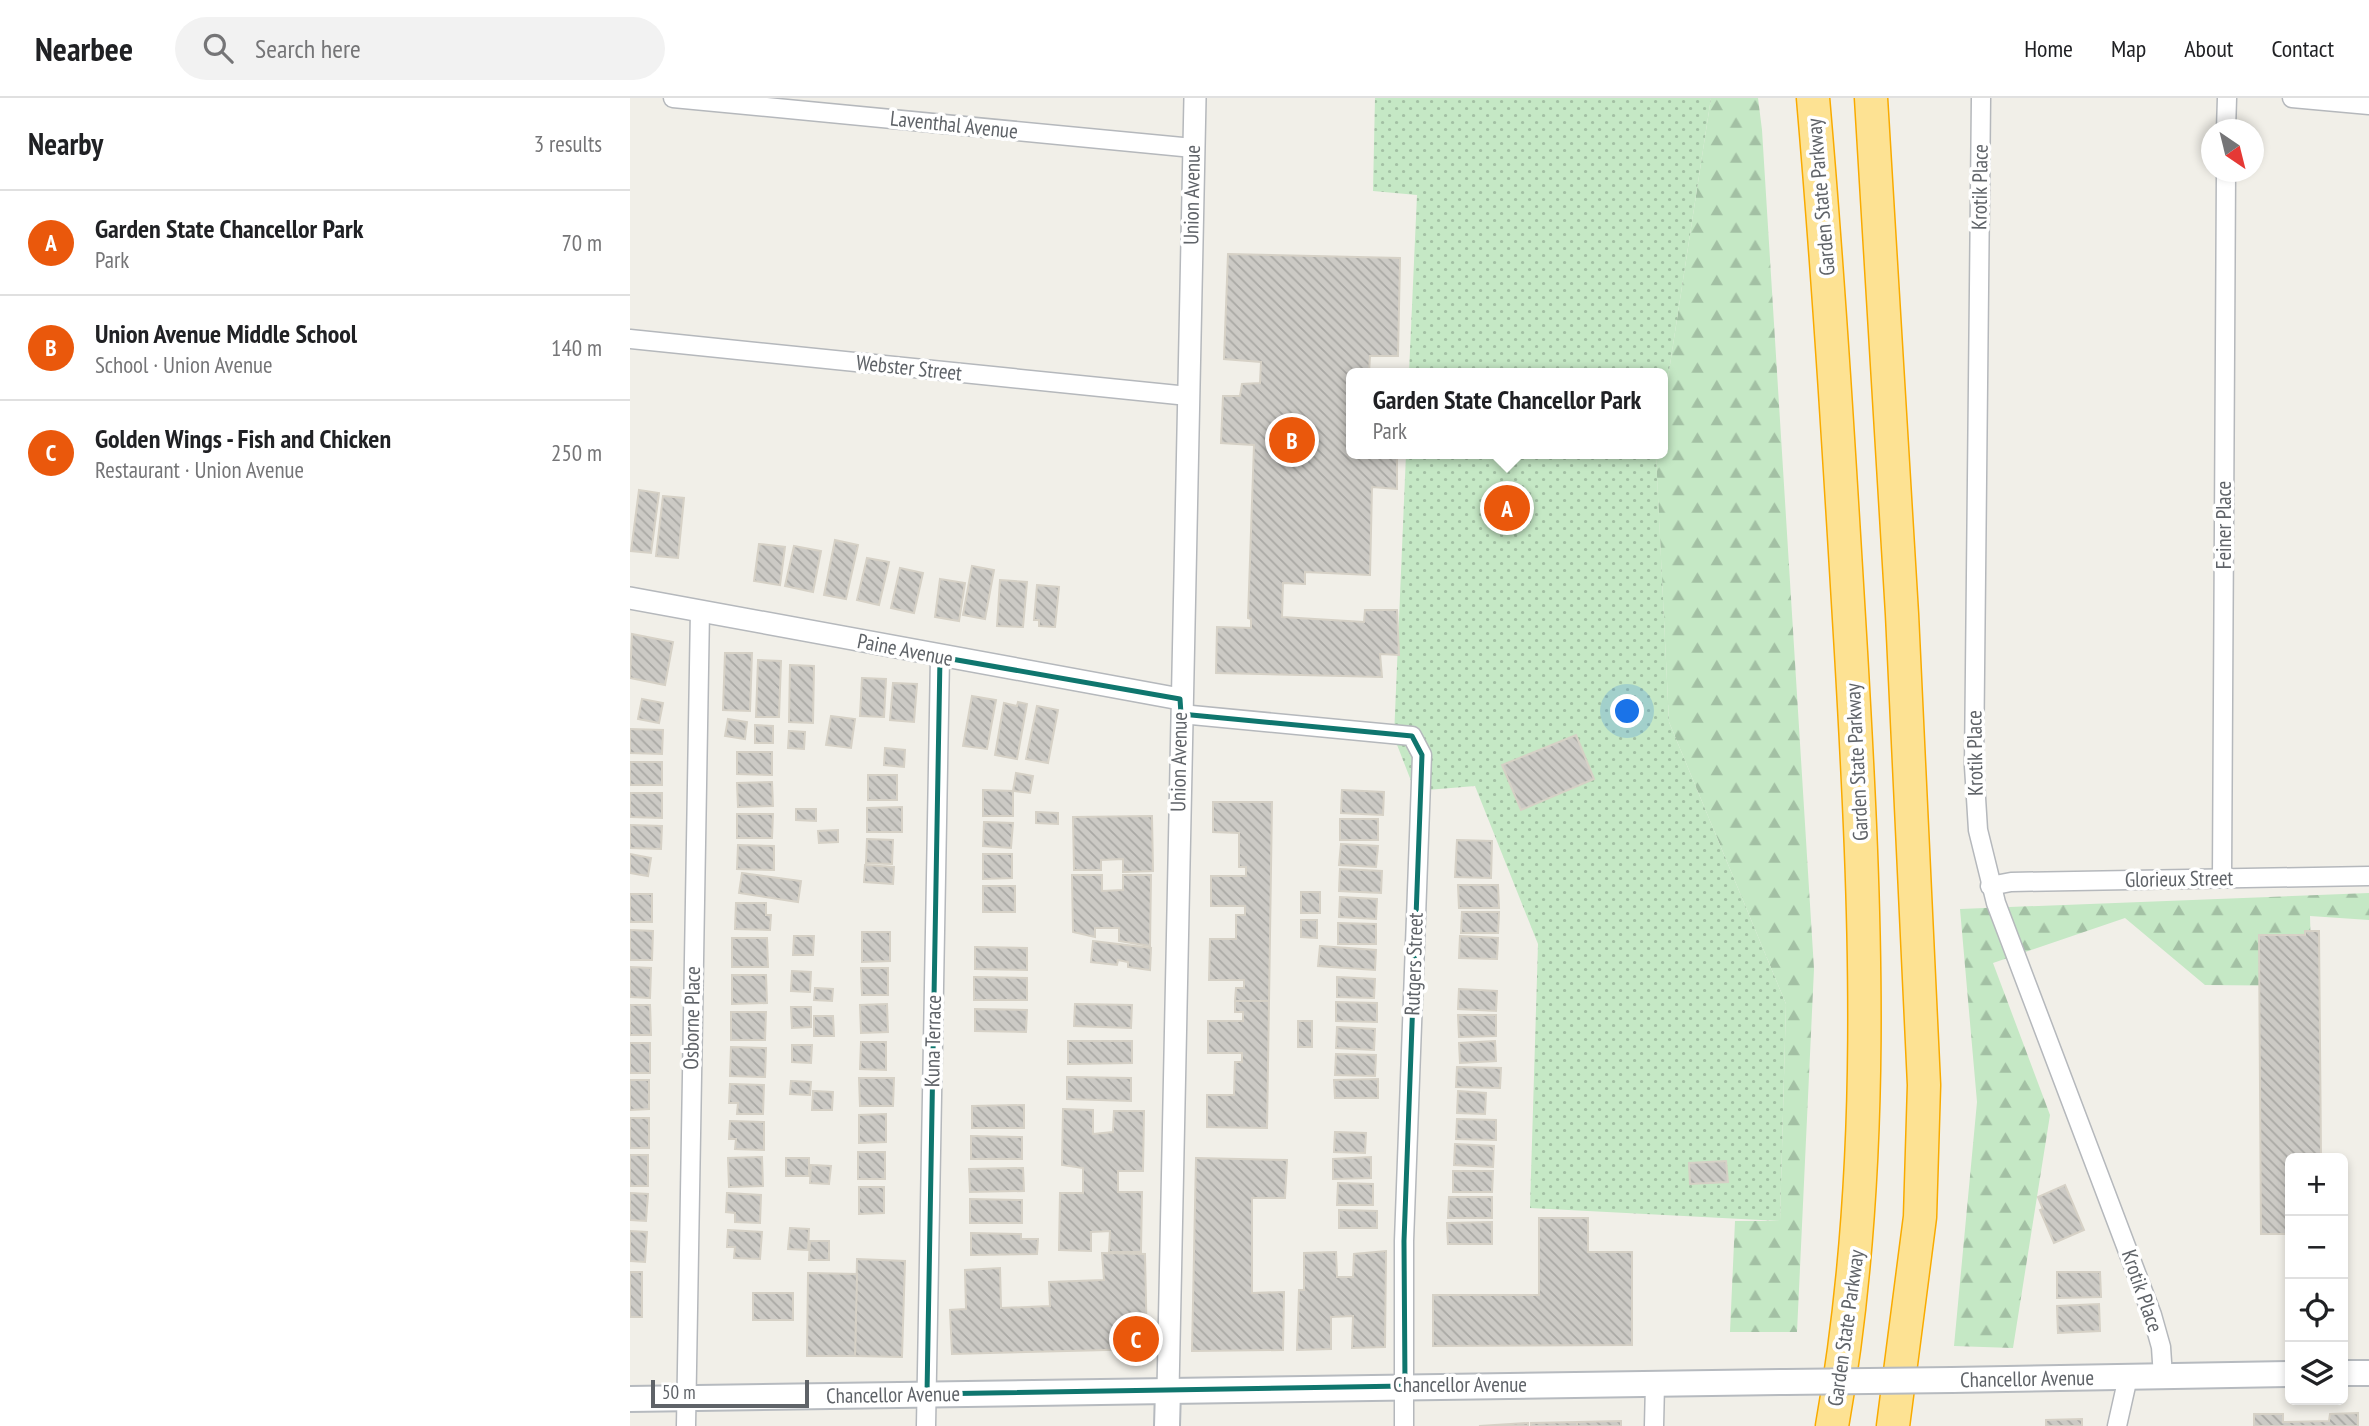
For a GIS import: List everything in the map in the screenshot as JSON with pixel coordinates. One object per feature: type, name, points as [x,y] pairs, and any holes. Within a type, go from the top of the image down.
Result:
[{"type":"highway","name":"Garden State Parkway","points":[[1813,98],[1832,335],[1865,922],[1864,1160],[1853,1292],[1832,1426]]},
{"type":"highway","points":[[1871,98],[1902,614],[1924,1085],[1919,1229],[1894,1426]]},
{"type":"main road","points":[[2348,1373],[2369,1373]]},
{"type":"main road","name":"Chancellor Avenue","points":[[630,1399],[2285,1374]]},
{"type":"main road","name":"Union Avenue","points":[[1167,1426],[1168,1390]]},
{"type":"street","name":"Laventhal Avenue","points":[[673,98],[1193,148]]},
{"type":"street","name":"Union Avenue","points":[[1168,1390],[1180,706],[1195,98]]},
{"type":"street","name":"Krotik Place","points":[[1981,98],[1974,766],[1978,830],[1990,886],[2152,1315],[2161,1347],[2163,1377]]},
{"type":"street","points":[[2227,98],[2227,119]]},
{"type":"street","points":[[2292,98],[2369,105]]},
{"type":"street","name":"Feiner Place","points":[[2222,878],[2226,182]]},
{"type":"street","name":"Webster Street","points":[[630,339],[1188,396]]},
{"type":"street","name":"Paine Avenue","points":[[630,598],[1180,706]]},
{"type":"street","name":"Osborne Place","points":[[685,1426],[700,610]]},
{"type":"street","name":"Kuna Terrace","points":[[926,1426],[940,657]]},
{"type":"street","name":"Rutgers Street","points":[[1180,706],[1412,737],[1422,755],[1404,1241],[1404,1426]]},
{"type":"street","name":"Glorieux Street","points":[[1990,886],[2011,882],[2369,876]]},
{"type":"street","points":[[2117,1426],[2128,1377]]},
{"type":"street","points":[[1654,1426],[1656,1384]]},
{"type":"highlighted area","points":[[940,657],[1180,699],[1181,714],[1412,736],[1422,755],[1404,1241],[1405,1386],[927,1394]]},
{"type":"green space","points":[[1375,98],[1711,98],[1668,378],[1668,368],[1409,368],[1417,195],[1373,191]]},
{"type":"green space","points":[[1711,98],[1758,98],[1814,969],[1797,1332],[1730,1332],[1735,1221],[1780,1221],[1786,1004],[1669,722],[1656,459],[1668,459],[1668,378]]},
{"type":"green space","points":[[1406,459],[1656,459],[1669,722],[1786,1004],[1780,1221],[1530,1208],[1538,944],[1475,786],[1415,791],[1394,737]]},
{"type":"green space","points":[[2369,893],[2369,920],[2310,916],[2312,986],[2205,985],[2125,918],[1993,963],[2050,1115],[2013,1348],[1954,1346],[1977,1102],[1960,909]]},
{"type":"building","points":[[1228,254],[1400,258],[1398,356],[1370,356],[1369,368],[1346,368],[1346,459],[1397,459],[1397,489],[1372,487],[1370,575],[1305,572],[1305,584],[1283,583],[1282,617],[1364,622],[1365,610],[1397,610],[1399,655],[1380,654],[1382,677],[1216,673],[1217,627],[1251,628],[1251,619],[1248,618],[1254,445],[1221,443],[1223,396],[1240,396],[1242,384],[1260,383],[1261,362],[1224,359]]},
{"type":"building","points":[[639,490],[659,493],[651,553],[631,551]]},
{"type":"building","points":[[663,496],[684,498],[678,558],[656,556]]},
{"type":"building","points":[[835,540],[858,545],[846,599],[824,595]]},
{"type":"building","points":[[759,544],[785,547],[780,585],[754,581]]},
{"type":"building","points":[[794,546],[821,551],[813,592],[785,586]]},
{"type":"building","points":[[867,558],[889,562],[879,605],[857,600]]},
{"type":"building","points":[[972,566],[994,570],[985,619],[963,615]]},
{"type":"building","points":[[900,568],[923,573],[914,613],[891,608]]},
{"type":"building","points":[[940,579],[965,583],[959,621],[935,617]]},
{"type":"building","points":[[1000,580],[1027,582],[1023,627],[997,626]]},
{"type":"building","points":[[1037,585],[1059,587],[1055,627],[1039,626],[1039,620],[1034,620]]},
{"type":"building","points":[[632,634],[673,642],[665,685],[630,678]]},
{"type":"building","points":[[725,653],[752,653],[750,711],[723,710]]},
{"type":"building","points":[[758,660],[781,661],[779,717],[756,717]]},
{"type":"building","points":[[790,665],[814,666],[813,723],[789,722]]},
{"type":"building","points":[[862,678],[886,679],[884,717],[860,716]]},
{"type":"building","points":[[893,683],[917,684],[914,722],[890,720]]},
{"type":"building","points":[[972,696],[996,700],[987,749],[963,746]]},
{"type":"building","points":[[642,699],[663,703],[659,723],[638,719]]},
{"type":"building","points":[[1018,702],[1027,704],[1017,759],[995,755],[1004,703],[1017,706]]},
{"type":"building","points":[[1037,706],[1058,710],[1048,763],[1026,759]]},
{"type":"building","points":[[831,716],[855,719],[851,748],[826,745]]},
{"type":"building","points":[[728,719],[747,722],[745,739],[725,736]]},
{"type":"building","points":[[755,725],[773,726],[773,743],[755,743]]},
{"type":"building","points":[[630,729],[663,730],[662,754],[630,753]]},
{"type":"building","points":[[789,731],[805,732],[804,749],[788,748]]},
{"type":"building","points":[[1576,735],[1594,779],[1521,810],[1502,765]]},
{"type":"building","points":[[885,748],[905,750],[904,767],[884,765]]},
{"type":"building","points":[[737,752],[772,752],[772,775],[737,774]]},
{"type":"building","points":[[630,762],[662,762],[662,785],[630,785]]},
{"type":"building","points":[[1016,773],[1033,776],[1030,793],[1013,791]]},
{"type":"building","points":[[868,775],[897,775],[897,800],[868,800]]},
{"type":"building","points":[[772,782],[773,806],[738,807],[737,783]]},
{"type":"building","points":[[983,790],[1013,791],[1013,816],[983,816]]},
{"type":"building","points":[[1342,790],[1384,792],[1383,815],[1341,813]]},
{"type":"building","points":[[630,793],[662,793],[662,818],[630,817]]},
{"type":"building","points":[[1213,802],[1272,802],[1269,1001],[1235,1001],[1236,988],[1244,988],[1244,980],[1209,980],[1210,939],[1236,939],[1236,915],[1245,915],[1245,906],[1211,906],[1211,876],[1246,876],[1246,867],[1239,867],[1239,833],[1213,832]]},
{"type":"building","points":[[902,807],[902,832],[867,832],[867,808]]},
{"type":"building","points":[[796,809],[816,809],[816,821],[796,820]]},
{"type":"building","points":[[1036,812],[1058,813],[1058,824],[1036,823]]},
{"type":"building","points":[[737,814],[773,814],[772,838],[737,838]]},
{"type":"building","points":[[1152,816],[1153,871],[1123,872],[1123,859],[1101,860],[1101,870],[1074,870],[1073,817]]},
{"type":"building","points":[[1340,819],[1378,819],[1378,840],[1340,840]]},
{"type":"building","points":[[984,822],[1013,823],[1011,848],[983,846]]},
{"type":"building","points":[[630,825],[662,826],[661,849],[630,848]]},
{"type":"building","points":[[838,830],[838,842],[819,843],[818,831]]},
{"type":"building","points":[[867,839],[893,840],[892,864],[866,863]]},
{"type":"building","points":[[1457,840],[1492,841],[1491,878],[1455,877]]},
{"type":"building","points":[[1341,844],[1378,846],[1376,867],[1339,865]]},
{"type":"building","points":[[738,845],[774,846],[774,870],[737,869]]},
{"type":"building","points":[[630,854],[651,858],[648,876],[630,873]]},
{"type":"building","points":[[983,854],[1012,854],[1012,878],[983,879]]},
{"type":"building","points":[[865,865],[894,867],[893,884],[864,882]]},
{"type":"building","points":[[1340,869],[1382,871],[1381,893],[1339,891]]},
{"type":"building","points":[[742,873],[801,881],[798,902],[739,893]]},
{"type":"building","points":[[1072,875],[1102,875],[1102,891],[1123,890],[1123,875],[1151,875],[1150,946],[1119,941],[1119,928],[1095,928],[1095,937],[1073,932]]},
{"type":"building","points":[[1458,885],[1498,885],[1499,908],[1459,908]]},
{"type":"building","points":[[983,886],[1015,886],[1015,912],[983,912]]},
{"type":"building","points":[[1301,892],[1320,892],[1320,913],[1301,913]]},
{"type":"building","points":[[630,894],[652,894],[652,922],[630,922]]},
{"type":"building","points":[[1340,897],[1377,899],[1376,919],[1339,917]]},
{"type":"building","points":[[736,903],[766,903],[766,915],[771,915],[770,930],[735,929]]},
{"type":"building","points":[[1462,912],[1499,912],[1498,933],[1461,933]]},
{"type":"building","points":[[1301,920],[1317,920],[1317,938],[1301,937]]},
{"type":"building","points":[[1338,923],[1376,924],[1376,944],[1338,944]]},
{"type":"building","points":[[630,930],[653,931],[652,960],[630,960]]},
{"type":"building","points":[[2305,931],[2319,931],[2321,1153],[2285,1153],[2285,1234],[2261,1234],[2259,935],[2305,935]]},
{"type":"building","points":[[862,932],[890,932],[890,961],[862,962]]},
{"type":"building","points":[[794,936],[814,936],[813,955],[793,955]]},
{"type":"building","points":[[1460,936],[1498,938],[1497,959],[1459,958]]},
{"type":"building","points":[[732,938],[767,938],[768,967],[732,967]]},
{"type":"building","points":[[1093,941],[1151,948],[1150,970],[1128,967],[1128,962],[1118,960],[1117,965],[1091,962]]},
{"type":"building","points":[[1320,946],[1376,950],[1375,970],[1318,966]]},
{"type":"building","points":[[975,947],[1027,948],[1027,970],[975,969]]},
{"type":"building","points":[[630,967],[651,968],[650,998],[630,997]]},
{"type":"building","points":[[861,968],[888,968],[888,995],[862,995]]},
{"type":"building","points":[[792,971],[811,972],[810,992],[791,991]]},
{"type":"building","points":[[732,975],[766,975],[767,1003],[732,1004]]},
{"type":"building","points":[[974,977],[1027,978],[1027,1000],[974,1000]]},
{"type":"building","points":[[1337,977],[1375,979],[1374,998],[1337,997]]},
{"type":"building","points":[[815,988],[833,989],[832,1001],[814,1000]]},
{"type":"building","points":[[1459,989],[1497,991],[1496,1011],[1458,1009]]},
{"type":"building","points":[[1235,1001],[1269,1001],[1267,1128],[1207,1127],[1207,1095],[1234,1095],[1235,1062],[1242,1062],[1242,1053],[1208,1053],[1208,1021],[1243,1021],[1243,1012],[1235,1012]]},
{"type":"building","points":[[1336,1002],[1377,1003],[1377,1022],[1336,1021]]},
{"type":"building","points":[[887,1004],[888,1032],[861,1033],[860,1005]]},
{"type":"building","points":[[1075,1004],[1132,1005],[1131,1028],[1074,1026]]},
{"type":"building","points":[[630,1005],[650,1005],[651,1035],[630,1035]]},
{"type":"building","points":[[791,1007],[811,1007],[811,1027],[792,1028]]},
{"type":"building","points":[[975,1009],[1027,1010],[1026,1032],[975,1031]]},
{"type":"building","points":[[731,1012],[766,1012],[765,1040],[731,1040]]},
{"type":"building","points":[[1458,1015],[1496,1015],[1496,1036],[1459,1037]]},
{"type":"building","points":[[814,1016],[833,1016],[834,1036],[814,1036]]},
{"type":"building","points":[[1298,1021],[1312,1021],[1312,1047],[1298,1047]]},
{"type":"building","points":[[1337,1027],[1375,1029],[1374,1050],[1336,1048]]},
{"type":"building","points":[[1068,1041],[1132,1041],[1132,1063],[1068,1064]]},
{"type":"building","points":[[1495,1041],[1496,1061],[1460,1063],[1459,1043]]},
{"type":"building","points":[[861,1042],[886,1042],[886,1070],[860,1069]]},
{"type":"building","points":[[630,1043],[650,1043],[650,1073],[630,1073]]},
{"type":"building","points":[[792,1045],[812,1045],[811,1063],[792,1062]]},
{"type":"building","points":[[731,1047],[766,1048],[765,1077],[730,1076]]},
{"type":"building","points":[[1336,1054],[1376,1055],[1375,1076],[1335,1075]]},
{"type":"building","points":[[1457,1067],[1501,1068],[1500,1088],[1456,1087]]},
{"type":"building","points":[[1067,1077],[1131,1078],[1131,1101],[1067,1099]]},
{"type":"building","points":[[859,1078],[894,1078],[893,1106],[860,1106]]},
{"type":"building","points":[[1378,1079],[1378,1098],[1335,1098],[1334,1080]]},
{"type":"building","points":[[630,1080],[649,1080],[649,1109],[630,1110]]},
{"type":"building","points":[[791,1081],[811,1082],[810,1095],[790,1094]]},
{"type":"building","points":[[730,1084],[764,1085],[763,1114],[737,1114],[738,1103],[729,1103]]},
{"type":"building","points":[[813,1091],[833,1092],[832,1110],[812,1110]]},
{"type":"building","points":[[1458,1091],[1486,1093],[1485,1114],[1457,1113]]},
{"type":"building","points":[[1024,1105],[1024,1128],[972,1128],[972,1106]]},
{"type":"building","points":[[1063,1109],[1093,1110],[1093,1134],[1113,1132],[1114,1111],[1144,1111],[1143,1171],[1118,1171],[1118,1192],[1142,1192],[1141,1252],[1109,1252],[1110,1231],[1091,1232],[1091,1251],[1059,1250],[1060,1193],[1083,1193],[1083,1168],[1062,1165]]},
{"type":"building","points":[[886,1114],[886,1142],[859,1143],[859,1115]]},
{"type":"building","points":[[630,1118],[649,1118],[649,1148],[630,1148]]},
{"type":"building","points":[[1457,1119],[1496,1120],[1496,1140],[1456,1139]]},
{"type":"building","points":[[730,1121],[764,1122],[764,1150],[735,1149],[736,1139],[729,1139]]},
{"type":"building","points":[[1335,1132],[1366,1133],[1365,1153],[1334,1152]]},
{"type":"building","points":[[971,1136],[1022,1137],[1022,1159],[971,1159]]},
{"type":"building","points":[[1455,1144],[1494,1146],[1493,1167],[1454,1165]]},
{"type":"building","points":[[858,1152],[885,1152],[885,1179],[858,1179]]},
{"type":"building","points":[[630,1155],[648,1155],[648,1186],[630,1186]]},
{"type":"building","points":[[762,1157],[763,1186],[729,1187],[728,1158]]},
{"type":"building","points":[[1371,1157],[1371,1178],[1333,1179],[1333,1159]]},
{"type":"building","points":[[786,1158],[809,1158],[809,1176],[786,1176]]},
{"type":"building","points":[[1196,1158],[1287,1160],[1285,1198],[1252,1198],[1252,1293],[1284,1292],[1283,1350],[1192,1351]]},
{"type":"building","points":[[1726,1161],[1728,1182],[1690,1184],[1689,1163]]},
{"type":"building","points":[[811,1165],[831,1166],[829,1184],[810,1183]]},
{"type":"building","points":[[1023,1168],[1024,1191],[970,1192],[969,1169]]},
{"type":"building","points":[[1453,1171],[1493,1171],[1492,1192],[1453,1192]]},
{"type":"building","points":[[1338,1183],[1373,1184],[1373,1205],[1337,1205]]},
{"type":"building","points":[[2065,1185],[2084,1230],[2054,1243],[2040,1210],[2043,1209],[2038,1197]]},
{"type":"building","points":[[859,1187],[884,1187],[884,1213],[859,1214]]},
{"type":"building","points":[[630,1193],[648,1194],[646,1221],[630,1220]]},
{"type":"building","points":[[727,1193],[761,1195],[760,1223],[735,1222],[735,1213],[726,1212]]},
{"type":"building","points":[[1449,1197],[1492,1197],[1492,1218],[1448,1218]]},
{"type":"building","points":[[970,1199],[1022,1200],[1022,1223],[970,1223]]},
{"type":"building","points":[[1339,1210],[1377,1211],[1377,1228],[1339,1228]]},
{"type":"building","points":[[1539,1218],[1588,1218],[1588,1252],[1632,1252],[1632,1345],[1433,1346],[1433,1295],[1539,1295]]},
{"type":"building","points":[[1492,1222],[1492,1244],[1448,1244],[1447,1223]]},
{"type":"building","points":[[790,1228],[809,1229],[808,1250],[788,1249]]},
{"type":"building","points":[[728,1230],[762,1232],[760,1259],[734,1258],[735,1247],[727,1247]]},
{"type":"building","points":[[630,1231],[647,1232],[645,1262],[630,1261]]},
{"type":"building","points":[[971,1233],[1021,1234],[1021,1239],[1038,1239],[1037,1254],[971,1255]]},
{"type":"building","points":[[810,1241],[829,1241],[829,1260],[809,1260]]},
{"type":"building","points":[[1386,1251],[1385,1347],[1352,1348],[1353,1316],[1331,1317],[1331,1349],[1297,1350],[1299,1290],[1304,1290],[1304,1253],[1336,1252],[1337,1277],[1353,1277],[1354,1254]]},
{"type":"building","points":[[1102,1253],[1145,1254],[1147,1349],[952,1354],[950,1310],[966,1309],[965,1270],[1000,1268],[1001,1308],[1050,1306],[1049,1282],[1104,1280]]},
{"type":"building","points":[[857,1259],[905,1261],[902,1357],[855,1356]]},
{"type":"building","points":[[630,1272],[642,1272],[642,1317],[630,1317]]},
{"type":"building","points":[[2057,1272],[2100,1272],[2101,1297],[2057,1298]]},
{"type":"building","points":[[808,1273],[857,1274],[855,1356],[807,1356]]},
{"type":"building","points":[[753,1293],[793,1293],[793,1320],[753,1320]]},
{"type":"building","points":[[2099,1304],[2100,1331],[2058,1333],[2057,1306]]},
{"type":"building","points":[[2358,1413],[2358,1426],[2254,1426],[2254,1414],[2283,1414],[2283,1422],[2329,1421],[2330,1414]]},
{"type":"building","points":[[2082,1419],[2082,1426],[2046,1426],[2046,1420]]},
{"type":"building","points":[[1621,1421],[1621,1426],[1577,1426],[1577,1422]]},
{"type":"building","points":[[1577,1422],[1577,1426],[1531,1426],[1531,1423]]},
{"type":"building","points":[[1528,1423],[1528,1426],[1479,1426]]},
{"type":"place","name":"Union Avenue Middle School","points":[[1292,440]]},
{"type":"place","name":"Garden State Chancellor Park","points":[[1507,508]]},
{"type":"place","name":"Golden Wings - Fish and Chicken","points":[[1136,1339]]}]
